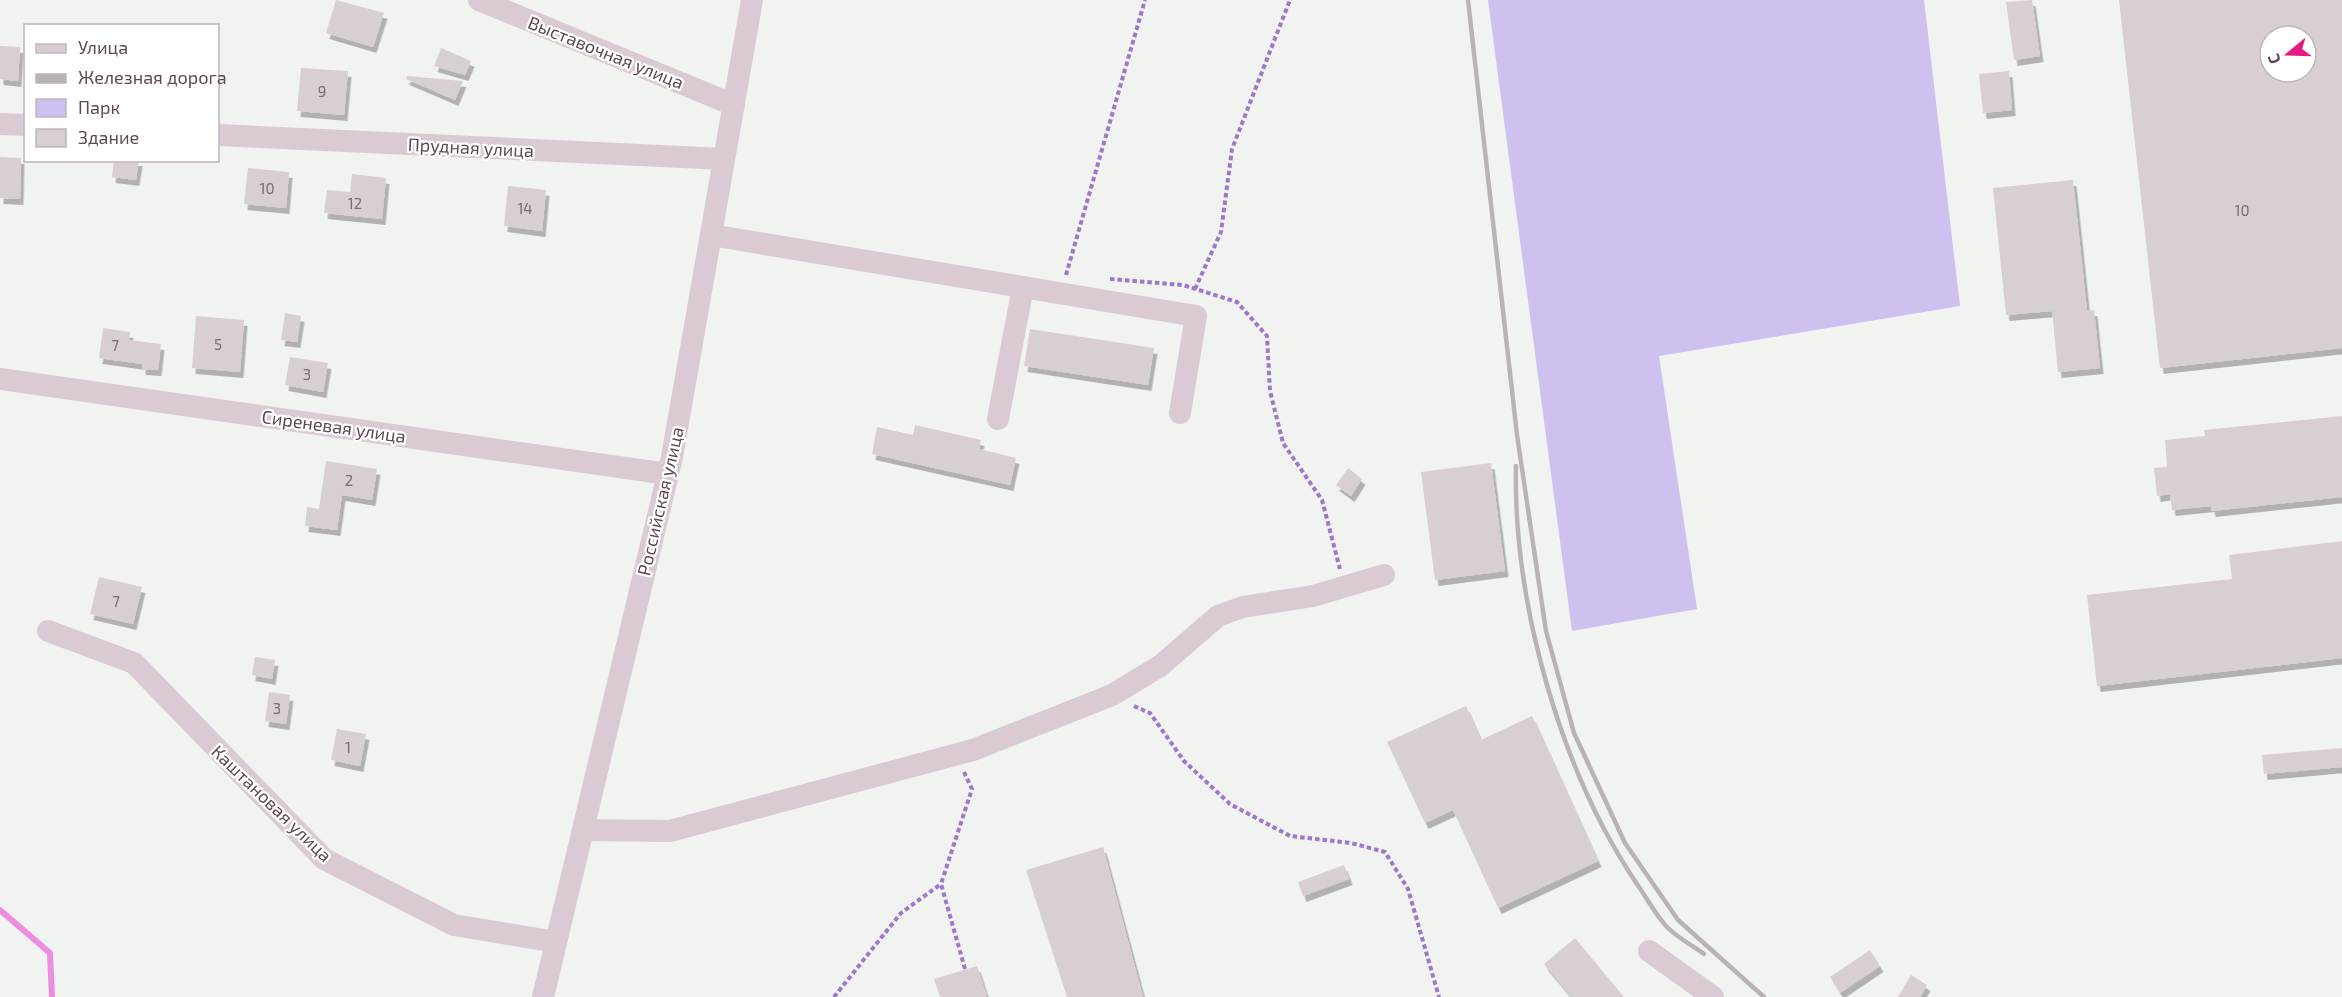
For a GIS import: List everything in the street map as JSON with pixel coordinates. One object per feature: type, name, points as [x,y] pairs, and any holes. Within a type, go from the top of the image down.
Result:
[{"type":"street","name":"Выставочная улица","points":[[479,0],[734,105]]},
{"type":"street","name":"Российская улица","points":[[543,997],[668,474],[752,0]]},
{"type":"street","points":[[0,124],[24,125]]},
{"type":"street","name":"Прудная улица","points":[[219,135],[724,159]]},
{"type":"street","points":[[711,235],[1196,316],[1180,413]]},
{"type":"street","points":[[998,419],[1023,287]]},
{"type":"street","name":"Сиреневая улица","points":[[0,379],[668,474]]},
{"type":"street","points":[[583,831],[670,831],[955,755],[1112,695],[1160,666],[1218,616],[1243,607],[1313,596],[1384,575]]},
{"type":"street","name":"Каштановая улица","points":[[48,631],[134,663],[324,859],[454,925],[556,942]]},
{"type":"street","points":[[1648,951],[1713,997]]},
{"type":"path","points":[[1075,279],[1064,279],[1145,0]]},
{"type":"path","points":[[1195,289],[1221,232],[1232,148],[1290,0]]},
{"type":"path","points":[[1107,279],[1183,285],[1237,302],[1267,336],[1270,391],[1282,443],[1322,500],[1336,546],[1344,587]]},
{"type":"path","points":[[1112,695],[1150,713],[1184,761],[1230,804],[1290,836],[1351,843],[1385,852],[1407,889],[1439,997]]},
{"type":"path","points":[[955,755],[972,789],[941,884],[965,969]]},
{"type":"path","points":[[834,997],[901,913],[941,884]]},
{"type":"green space","points":[[1488,0],[1924,0],[1960,306],[1659,356],[1697,609],[1572,631]]},
{"type":"building","points":[[336,0],[384,13],[373,47],[326,33]]},
{"type":"building","points":[[2032,0],[2040,56],[2014,60],[2006,2]]},
{"type":"building","points":[[2119,0],[2342,0],[2342,348],[2160,368]]},
{"type":"building","points":[[0,46],[20,47],[18,81],[0,79]]},
{"type":"building","points":[[441,48],[471,61],[465,75],[434,66]]},
{"type":"building","points":[[301,68],[348,71],[344,115],[297,111]]},
{"type":"building","points":[[2009,71],[2012,110],[1983,113],[1979,74]]},
{"type":"building","points":[[407,76],[463,81],[455,100],[406,79]]},
{"type":"building","points":[[0,157],[21,158],[20,199],[0,198]]},
{"type":"building","points":[[114,162],[139,162],[136,180],[112,177]]},
{"type":"building","points":[[248,168],[289,172],[286,208],[244,204]]},
{"type":"building","points":[[352,174],[386,178],[382,219],[324,213],[327,190],[350,192]]},
{"type":"building","points":[[2073,180],[2087,311],[2094,310],[2100,368],[2058,372],[2052,311],[2006,315],[1993,188]]},
{"type":"building","points":[[508,186],[546,190],[542,231],[504,226]]},
{"type":"building","points":[[285,313],[301,316],[297,342],[281,340]]},
{"type":"building","points":[[196,316],[244,320],[240,372],[192,368]]},
{"type":"building","points":[[103,328],[130,332],[129,340],[161,344],[158,370],[142,369],[142,364],[99,358]]},
{"type":"building","points":[[1030,329],[1154,348],[1148,385],[1024,366]]},
{"type":"building","points":[[290,357],[328,363],[323,392],[285,385]]},
{"type":"building","points":[[2342,416],[2342,497],[2212,511],[2211,506],[2172,510],[2170,494],[2157,496],[2154,468],[2167,467],[2165,440],[2205,436],[2204,430]]},
{"type":"building","points":[[915,425],[981,440],[979,449],[1016,458],[1010,485],[872,454],[877,427],[913,435]]},
{"type":"building","points":[[326,461],[377,469],[372,500],[342,495],[337,530],[305,526],[307,507],[319,509]]},
{"type":"building","points":[[1491,463],[1505,571],[1435,580],[1421,472]]},
{"type":"building","points":[[1348,468],[1362,479],[1351,496],[1336,485]]},
{"type":"building","points":[[2342,541],[2342,658],[2097,686],[2087,595],[2232,579],[2229,555]]},
{"type":"building","points":[[99,577],[142,587],[133,624],[90,614]]},
{"type":"building","points":[[255,657],[275,660],[272,679],[252,675]]},
{"type":"building","points":[[269,692],[290,695],[286,724],[265,721]]},
{"type":"building","points":[[1466,706],[1481,740],[1532,716],[1598,861],[1498,908],[1453,810],[1425,823],[1387,742]]},
{"type":"building","points":[[337,729],[366,734],[360,766],[331,760]]},
{"type":"building","points":[[2342,748],[2342,767],[2264,774],[2262,755]]},
{"type":"building","points":[[1103,847],[1143,997],[1067,997],[1026,870]]},
{"type":"building","points":[[1344,865],[1349,879],[1303,896],[1298,882]]},
{"type":"building","points":[[1575,938],[1624,997],[1572,997],[1544,964]]},
{"type":"building","points":[[1870,950],[1880,966],[1840,993],[1830,977]]},
{"type":"building","points":[[977,966],[987,997],[940,997],[934,979]]},
{"type":"building","points":[[1911,975],[1927,985],[1920,997],[1898,997]]},
{"type":"waterway","points":[[0,910],[50,953],[52,997]]},
{"type":"railway","points":[[1468,0],[1517,435],[1546,631],[1574,733],[1625,843],[1678,920],[1764,997]]},
{"type":"railway","points":[[1516,466],[1517,519],[1523,574],[1533,630],[1547,686],[1565,740],[1586,793],[1611,842],[1653,908],[1672,932],[1704,954]]}]
